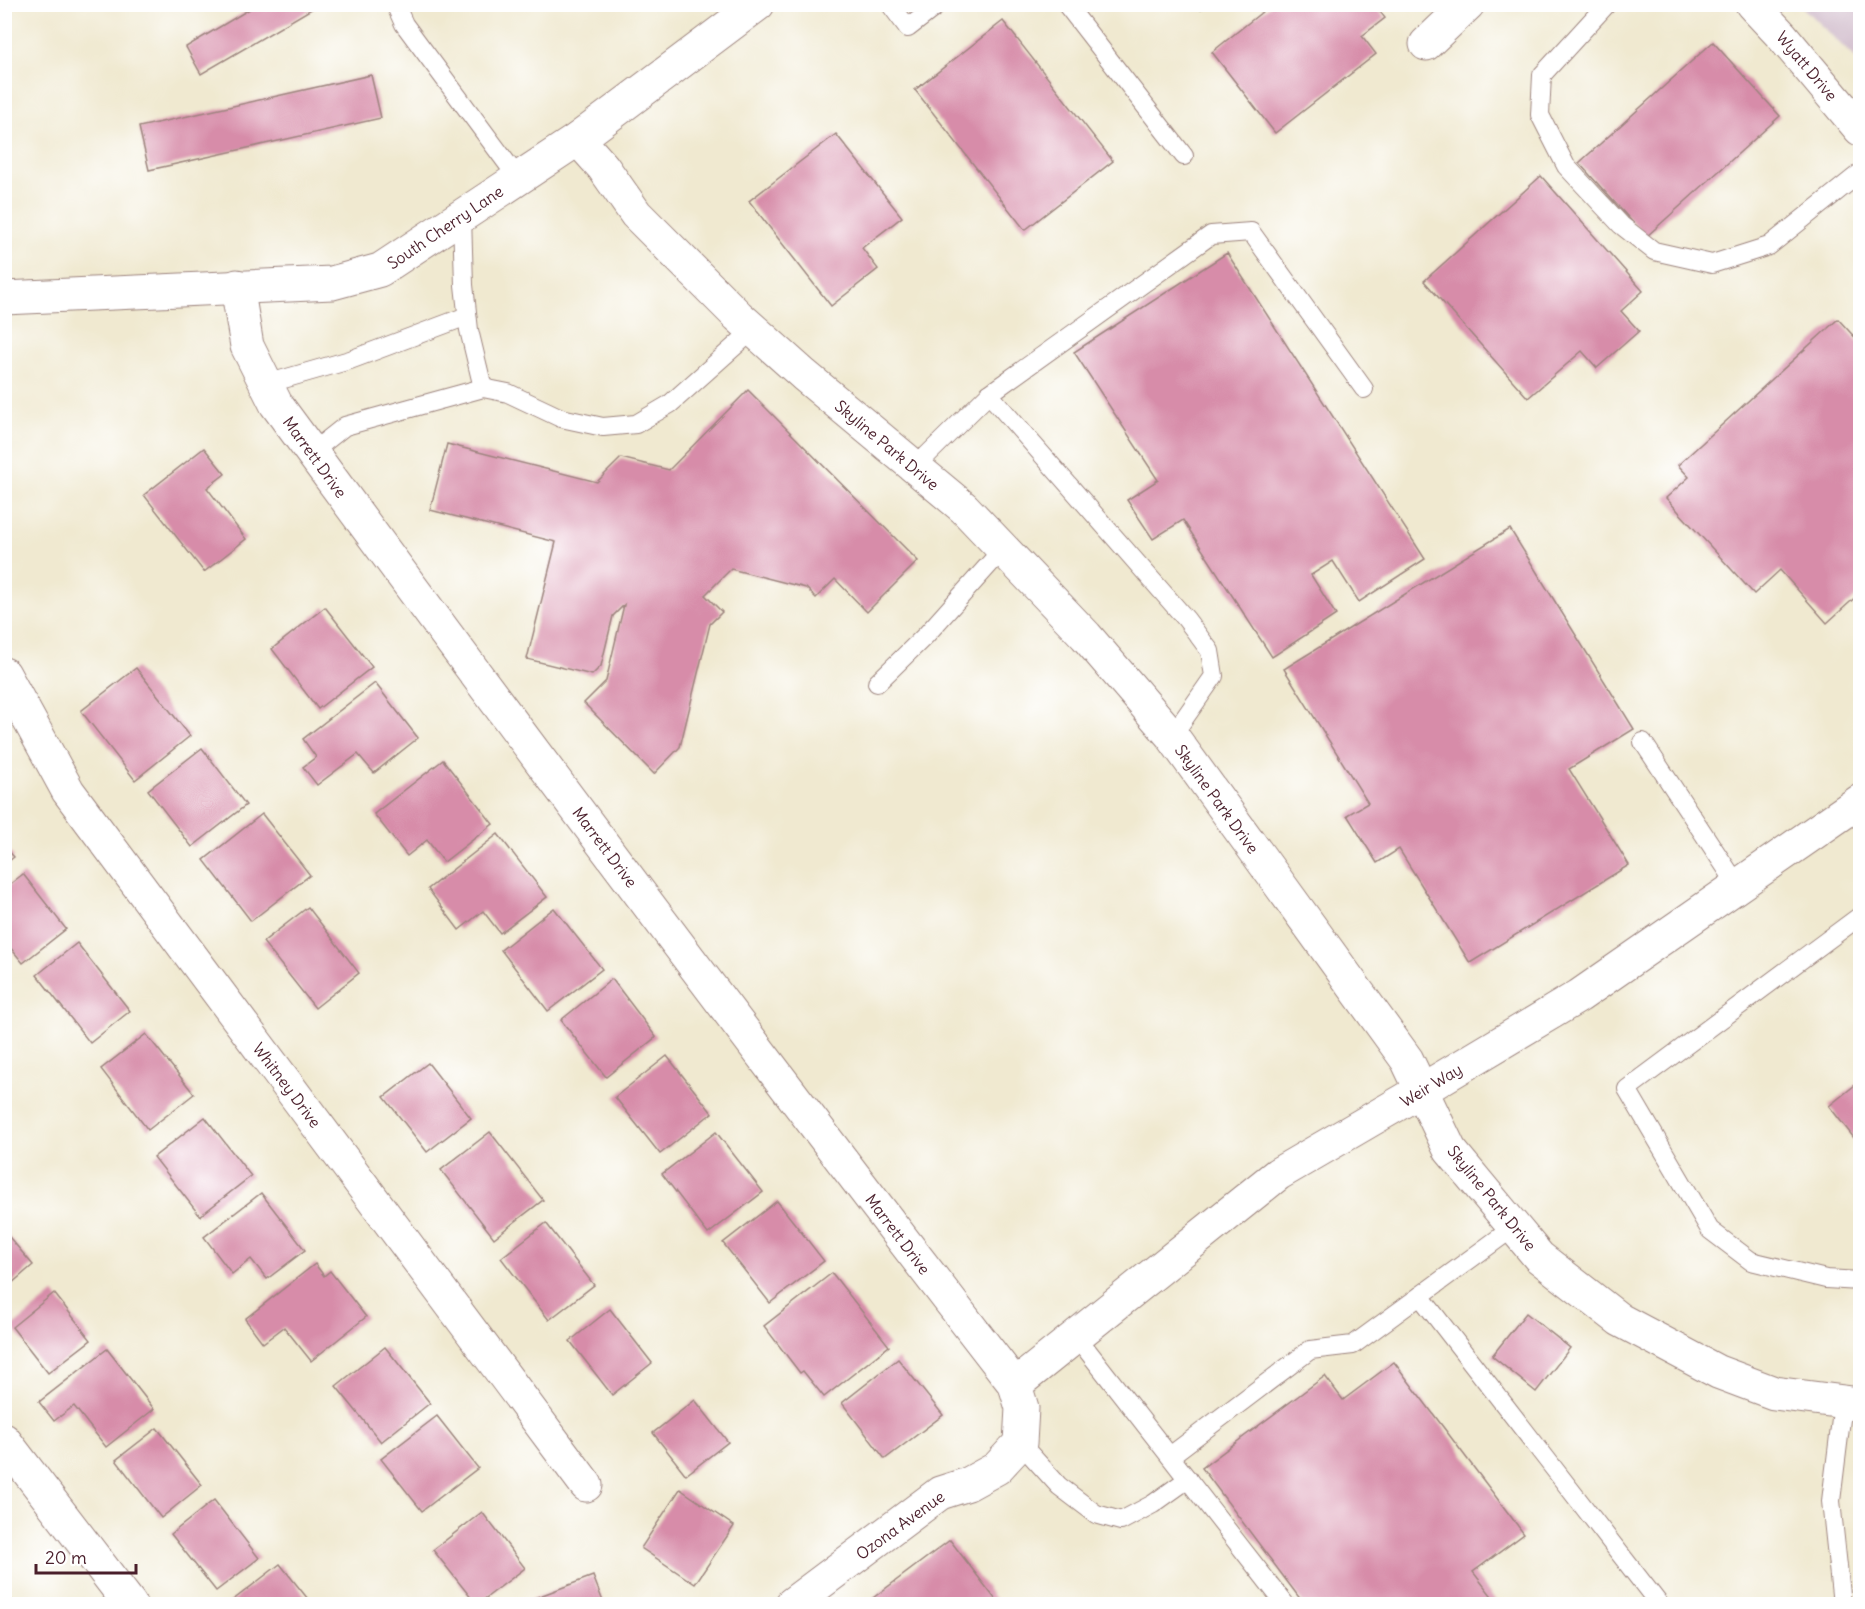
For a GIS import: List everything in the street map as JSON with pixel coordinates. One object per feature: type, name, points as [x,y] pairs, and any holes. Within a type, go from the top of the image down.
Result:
[{"type":"street","name":"South Cherry Lane","points":[[4,298],[332,283],[380,270],[578,139],[758,4]]},
{"type":"street","points":[[1426,44],[1468,4]]},
{"type":"street","name":"Wyatt Drive","points":[[1752,4],[1860,129]]},
{"type":"street","name":"Skyline Park Drive","points":[[578,139],[603,167],[636,214],[753,330],[964,508],[1086,636],[1172,736],[1407,1060],[1450,1150],[1539,1257],[1620,1320],[1718,1372],[1774,1394],[1852,1404]]},
{"type":"street","name":"Marrett Drive","points":[[237,286],[247,346],[276,404],[558,785],[902,1240],[1015,1385]]},
{"type":"street","name":"Whitney Drive","points":[[4,674],[68,791],[586,1485]]},
{"type":"street","name":"Weir Way","points":[[1015,1385],[1278,1174],[1579,996],[1860,801]]},
{"type":"street","points":[[1015,1385],[1022,1408],[1020,1443]]},
{"type":"street","points":[[4,1440],[130,1605]]},
{"type":"street","name":"Ozona Avenue","points":[[792,1605],[940,1493],[968,1484],[997,1468],[1020,1443]]},
{"type":"lane","points":[[395,4],[404,24],[518,178]]},
{"type":"lane","points":[[890,4],[908,28],[939,4]]},
{"type":"lane","points":[[1066,4],[1184,156]]},
{"type":"lane","points":[[1607,4],[1542,75],[1540,115],[1566,166],[1621,225],[1654,251],[1712,264],[1769,246],[1860,173]]},
{"type":"lane","points":[[462,216],[467,316],[483,388]]},
{"type":"lane","points":[[914,468],[989,394],[1211,235],[1251,232],[1364,389]]},
{"type":"lane","points":[[266,384],[350,360],[467,316]]},
{"type":"lane","points":[[311,453],[345,426],[483,388],[508,393],[561,418],[603,427],[636,424],[670,404],[753,330]]},
{"type":"lane","points":[[989,394],[1186,619],[1210,651],[1214,676],[1172,736]]},
{"type":"lane","points":[[877,683],[926,635],[1003,549]]},
{"type":"lane","points":[[1643,742],[1738,886]]},
{"type":"lane","points":[[1860,916],[1627,1089],[1710,1230],[1751,1261],[1826,1279],[1860,1280]]},
{"type":"lane","points":[[1170,1456],[1310,1350],[1353,1345],[1514,1227]]},
{"type":"lane","points":[[1420,1296],[1659,1605]]},
{"type":"lane","points":[[1076,1336],[1285,1605]]},
{"type":"lane","points":[[1842,1605],[1831,1501],[1852,1404]]},
{"type":"lane","points":[[1020,1443],[1059,1486],[1096,1514],[1122,1521],[1153,1504],[1188,1479]]},
{"type":"shaded area","points":[[1800,5],[1860,5],[1860,63]]},
{"type":"building","points":[[258,4],[320,4],[201,74],[186,47]]},
{"type":"building","points":[[1197,4],[1209,4],[1201,10]]},
{"type":"building","points":[[1272,4],[1374,4],[1385,18],[1362,36],[1376,54],[1275,133],[1212,52]]},
{"type":"building","points":[[1003,21],[1113,161],[1025,230],[915,90]]},
{"type":"building","points":[[1713,42],[1780,116],[1646,237],[1579,163]]},
{"type":"building","points":[[371,75],[381,118],[149,170],[139,127]]},
{"type":"building","points":[[836,134],[902,217],[862,248],[878,269],[831,306],[749,201]]},
{"type":"building","points":[[1541,176],[1643,291],[1621,311],[1639,331],[1597,368],[1582,351],[1528,398],[1424,281]]},
{"type":"building","points":[[1227,253],[1425,559],[1359,602],[1333,561],[1311,575],[1336,615],[1272,657],[1183,520],[1153,539],[1127,500],[1158,480],[1074,352]]},
{"type":"building","points":[[1838,319],[1860,343],[1860,593],[1827,623],[1780,570],[1754,594],[1666,498],[1689,477],[1678,465]]},
{"type":"building","points":[[748,390],[918,561],[867,612],[835,579],[816,598],[806,588],[731,569],[705,595],[722,612],[710,624],[680,747],[654,774],[584,703],[606,681],[624,605],[613,616],[601,666],[592,675],[527,659],[556,542],[430,510],[447,444],[597,482],[621,458],[669,470]]},
{"type":"building","points":[[204,448],[225,474],[207,488],[246,539],[204,572],[144,495]]},
{"type":"building","points":[[1510,529],[1634,729],[1569,769],[1629,865],[1470,963],[1399,849],[1377,863],[1347,815],[1368,803],[1284,669]]},
{"type":"building","points":[[325,607],[372,667],[318,709],[272,649]]},
{"type":"building","points":[[136,668],[190,736],[135,780],[81,711]]},
{"type":"building","points":[[375,683],[418,738],[374,773],[358,754],[317,785],[303,767],[316,757],[303,739]]},
{"type":"building","points":[[202,748],[246,805],[192,847],[148,790]]},
{"type":"building","points":[[443,760],[493,824],[444,862],[427,840],[407,856],[374,814]]},
{"type":"building","points":[[262,814],[310,875],[251,921],[204,860]]},
{"type":"building","points":[[498,834],[547,897],[500,933],[483,911],[459,930],[428,889]]},
{"type":"building","points":[[4,846],[14,857],[4,865]]},
{"type":"building","points":[[23,874],[66,929],[23,963],[4,940],[4,889]]},
{"type":"building","points":[[308,907],[359,973],[315,1008],[263,942]]},
{"type":"building","points":[[554,908],[602,969],[548,1011],[501,950]]},
{"type":"building","points":[[77,943],[130,1011],[90,1043],[37,975]]},
{"type":"building","points":[[612,979],[656,1037],[606,1077],[561,1020]]},
{"type":"building","points":[[146,1034],[194,1094],[148,1130],[101,1069]]},
{"type":"building","points":[[667,1056],[712,1113],[660,1154],[615,1097]]},
{"type":"building","points":[[428,1063],[471,1118],[427,1152],[384,1097]]},
{"type":"building","points":[[1860,1081],[1860,1133],[1854,1138],[1829,1106]]},
{"type":"building","points":[[205,1117],[251,1176],[200,1216],[154,1157]]},
{"type":"building","points":[[490,1132],[543,1200],[494,1238],[441,1170]]},
{"type":"building","points":[[716,1132],[763,1192],[708,1234],[662,1174]]},
{"type":"building","points":[[261,1193],[305,1250],[267,1279],[251,1259],[232,1274],[204,1237]]},
{"type":"building","points":[[777,1201],[824,1261],[770,1303],[723,1243]]},
{"type":"building","points":[[546,1223],[594,1285],[549,1320],[501,1258]]},
{"type":"building","points":[[4,1231],[33,1265],[4,1290]]},
{"type":"building","points":[[315,1264],[324,1276],[330,1271],[366,1317],[311,1361],[284,1327],[263,1343],[245,1319]]},
{"type":"building","points":[[832,1273],[889,1346],[824,1397],[803,1371],[800,1373],[764,1326]]},
{"type":"building","points":[[54,1293],[91,1340],[48,1373],[12,1327]]},
{"type":"building","points":[[610,1309],[652,1363],[612,1395],[570,1341]]},
{"type":"building","points":[[1526,1313],[1570,1348],[1536,1392],[1492,1356]]},
{"type":"building","points":[[385,1347],[430,1403],[381,1442],[336,1386]]},
{"type":"building","points":[[107,1349],[154,1409],[106,1447],[74,1406],[54,1421],[39,1402]]},
{"type":"building","points":[[898,1359],[943,1415],[885,1459],[842,1403]]},
{"type":"building","points":[[1394,1362],[1524,1534],[1473,1572],[1498,1604],[1304,1604],[1202,1468],[1325,1376],[1343,1400]]},
{"type":"building","points":[[695,1400],[728,1442],[686,1475],[653,1433]]},
{"type":"building","points":[[437,1416],[478,1468],[422,1511],[381,1459]]},
{"type":"building","points":[[157,1428],[202,1485],[161,1518],[116,1460]]},
{"type":"building","points":[[680,1489],[734,1526],[695,1584],[641,1548]]},
{"type":"building","points":[[214,1500],[259,1558],[216,1591],[171,1534]]},
{"type":"building","points":[[482,1512],[525,1568],[476,1604],[433,1550]]},
{"type":"building","points":[[950,1540],[999,1604],[865,1604]]},
{"type":"building","points":[[280,1564],[312,1604],[228,1604]]},
{"type":"building","points":[[593,1576],[604,1604],[525,1604],[524,1602]]},
{"type":"building","points":[[5,1591],[15,1604],[5,1604]]}]
